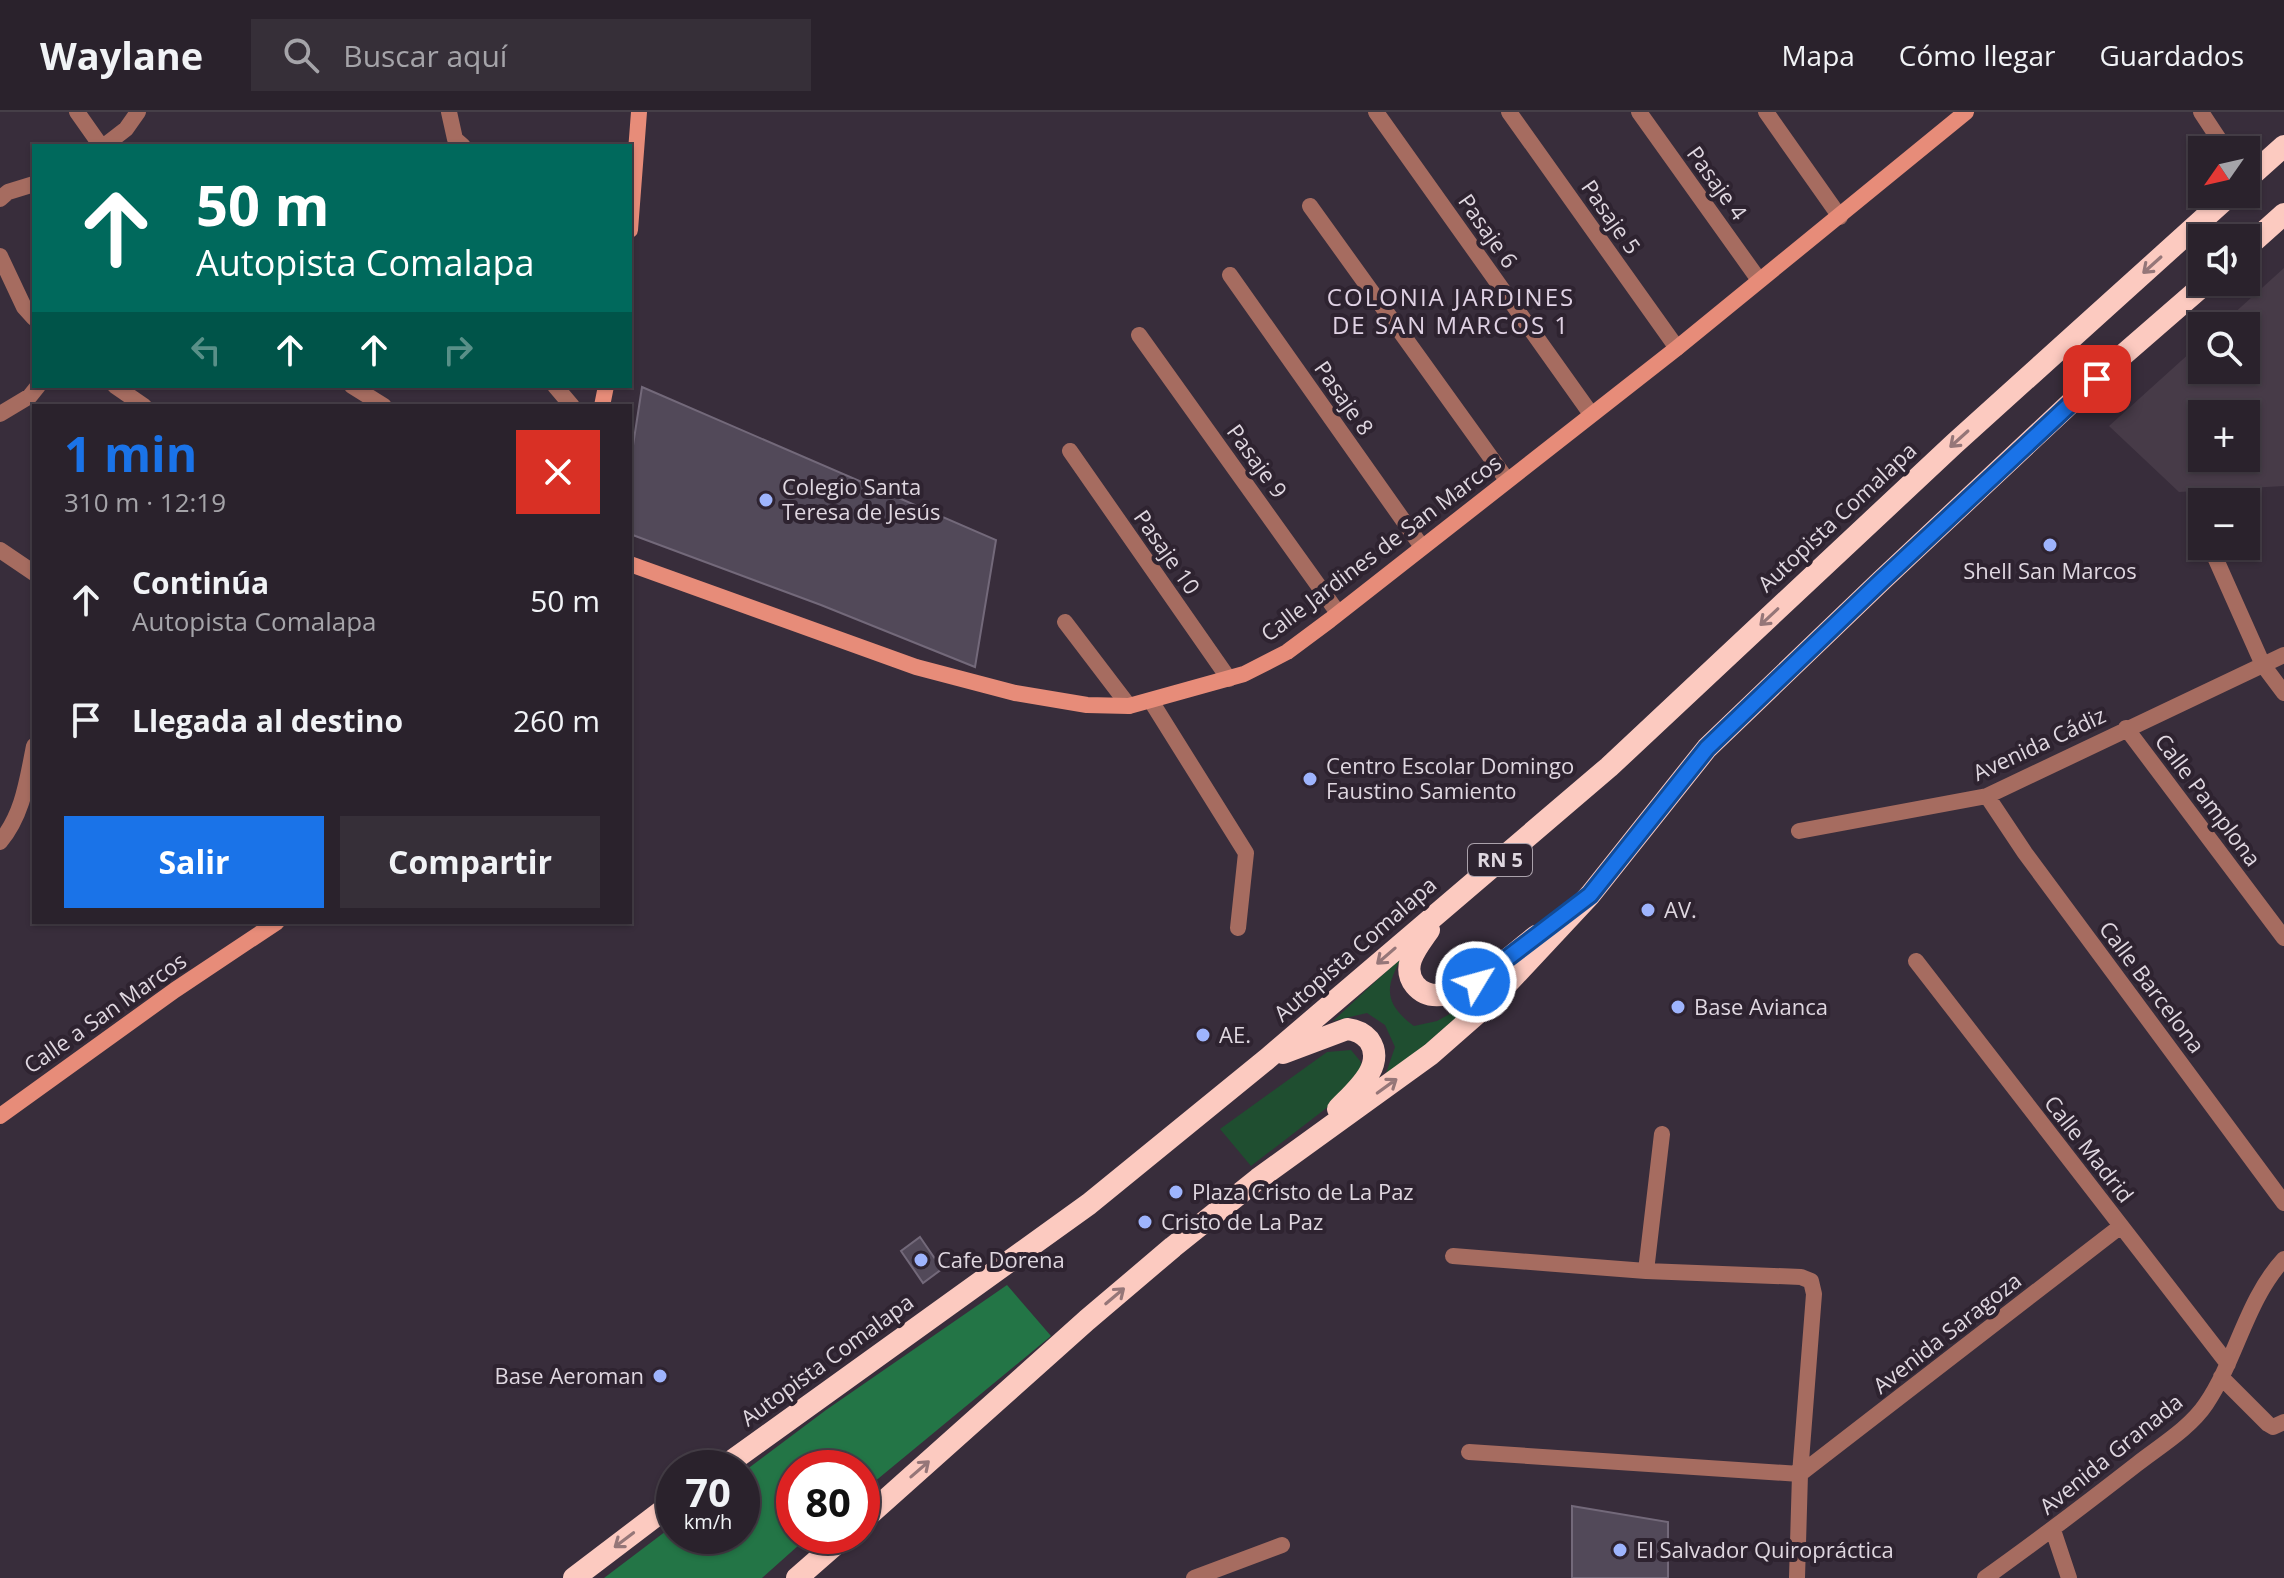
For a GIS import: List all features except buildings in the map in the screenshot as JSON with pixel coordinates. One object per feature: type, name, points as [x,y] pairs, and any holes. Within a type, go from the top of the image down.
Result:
[{"type":"highway","points":[[2260,167],[2284,146]]},
{"type":"highway","name":"Autopista Comalapa","points":[[747,1450],[1089,1204],[1267,1059],[1609,767],[1954,444],[2215,208]]},
{"type":"highway","points":[[2260,235],[2284,214]]},
{"type":"highway","points":[[880,1505],[1097,1311],[1185,1237],[1431,1054],[1488,1004],[1590,895],[1707,748],[2108,368],[2191,296]]},
{"type":"highway","points":[[1482,874],[1450,904],[1412,956],[1409,973],[1412,981],[1430,996],[1451,993],[1476,982],[1590,895]]},
{"type":"highway","points":[[1267,1059],[1347,1029],[1365,1035],[1374,1049],[1373,1067],[1365,1080],[1308,1143]]},
{"type":"highway","points":[[574,1578],[656,1516]]},
{"type":"highway","points":[[797,1578],[824,1554]]},
{"type":"main road","points":[[632,204],[639,112]]},
{"type":"main road","name":"Calle Jardines de San Marcos","points":[[632,565],[916,667],[1015,693],[1087,705],[1129,706],[1229,679],[1287,652],[1338,613],[1677,348],[1840,217],[1961,114]]},
{"type":"main road","name":"Calle a San Marcos","points":[[0,1116],[175,990],[274,924]]},
{"type":"street","points":[[77,112],[101,144]]},
{"type":"street","points":[[106,144],[126,129],[138,112]]},
{"type":"street","points":[[449,112],[455,139],[461,144]]},
{"type":"street","name":"Pasaje 6","points":[[1376,112],[1591,414]]},
{"type":"street","name":"Pasaje 5","points":[[1509,112],[1677,348]]},
{"type":"street","name":"Pasaje 4","points":[[1639,112],[1759,280]]},
{"type":"street","points":[[1766,112],[1840,217]]},
{"type":"street","points":[[2201,112],[2217,136]]},
{"type":"street","points":[[0,199],[8,192],[32,185]]},
{"type":"street","points":[[1310,206],[1507,480]]},
{"type":"street","points":[[0,256],[24,307],[32,316]]},
{"type":"street","name":"Pasaje 8","points":[[1230,275],[1422,547]]},
{"type":"street","name":"Pasaje 9","points":[[1139,335],[1338,613]]},
{"type":"street","points":[[0,414],[30,396],[36,388]]},
{"type":"street","points":[[118,388],[141,404]]},
{"type":"street","points":[[355,388],[381,404]]},
{"type":"street","points":[[557,388],[570,404]]},
{"type":"street","name":"Pasaje 10","points":[[1070,451],[1229,679]]},
{"type":"street","points":[[0,550],[32,572]]},
{"type":"street","points":[[2216,560],[2263,665],[2284,693]]},
{"type":"street","points":[[1065,622],[1129,706]]},
{"type":"street","name":"Avenida Cádiz","points":[[1799,831],[1987,796],[2284,655]]},
{"type":"street","points":[[1151,701],[1246,853],[1238,928]]},
{"type":"street","name":"Calle Pamplona","points":[[2126,728],[2284,938]]},
{"type":"street","points":[[0,842],[15,819],[23,798],[32,755]]},
{"type":"street","name":"Calle Barcelona","points":[[1987,796],[2025,853],[2284,1203]]},
{"type":"street","name":"Calle Madrid","points":[[1916,961],[2121,1226],[2224,1371],[2268,1424],[2273,1427],[2284,1422]]},
{"type":"street","points":[[1646,1271],[1662,1134]]},
{"type":"street","name":"Avenida Saragoza","points":[[1800,1474],[2121,1226]]},
{"type":"street","points":[[1453,1256],[1646,1271],[1801,1277],[1811,1281],[1814,1294],[1800,1474],[1797,1578]]},
{"type":"street","name":"Avenida Granada","points":[[1985,1578],[2053,1530],[2178,1432],[2205,1406],[2260,1293],[2284,1259]]},
{"type":"street","points":[[1469,1452],[1800,1474]]},
{"type":"street","points":[[2053,1530],[2069,1578]]},
{"type":"street","points":[[1194,1578],[1282,1545]]},
{"type":"shaded area","points":[[2284,268],[2284,486],[2188,488],[2188,491],[2179,492],[2109,426],[2188,355],[2188,384],[2260,384],[2260,312],[2235,312],[2253,296],[2260,296],[2260,290]]},
{"type":"green space","points":[[1403,956],[1392,977],[1390,994],[1397,1010],[1414,1026],[1437,1021],[1477,999],[1383,1082],[1395,1047],[1385,1025],[1367,1013],[1333,1021]]},
{"type":"green space","points":[[1351,1050],[1361,1062],[1360,1074],[1333,1103],[1251,1166],[1220,1129],[1327,1052]]},
{"type":"green space","points":[[1007,1285],[1051,1336],[880,1477],[880,1450],[776,1450],[776,1554],[789,1554],[762,1578],[604,1578],[656,1539],[656,1554],[760,1554],[760,1460]]},
{"type":"place","name":"Colegio Santa Teresa de Jesús","points":[[766,500]]},
{"type":"place","name":"Shell San Marcos","points":[[2050,545]]},
{"type":"place","name":"Centro Escolar Domingo Faustino Samiento","points":[[1310,779]]},
{"type":"place","name":"AV.","points":[[1648,910]]},
{"type":"place","name":"Base Avianca","points":[[1678,1007]]},
{"type":"place","name":"AE.","points":[[1203,1035]]},
{"type":"place","name":"Plaza Cristo de La Paz","points":[[1176,1192]]},
{"type":"place","name":"Cristo de La Paz","points":[[1145,1222]]},
{"type":"place","name":"Cafe Dorena","points":[[921,1260]]},
{"type":"place","name":"Base Aeroman","points":[[660,1376]]},
{"type":"place","name":"El Salvador Quiropráctica","points":[[1620,1550]]},
{"type":"district","name":"COLONIA JARDINES DE SAN MARCOS 1","points":[[1451,312]]},
{"type":"route","points":[[1476,982],[1590,895],[1707,748],[2097,379]]}]
